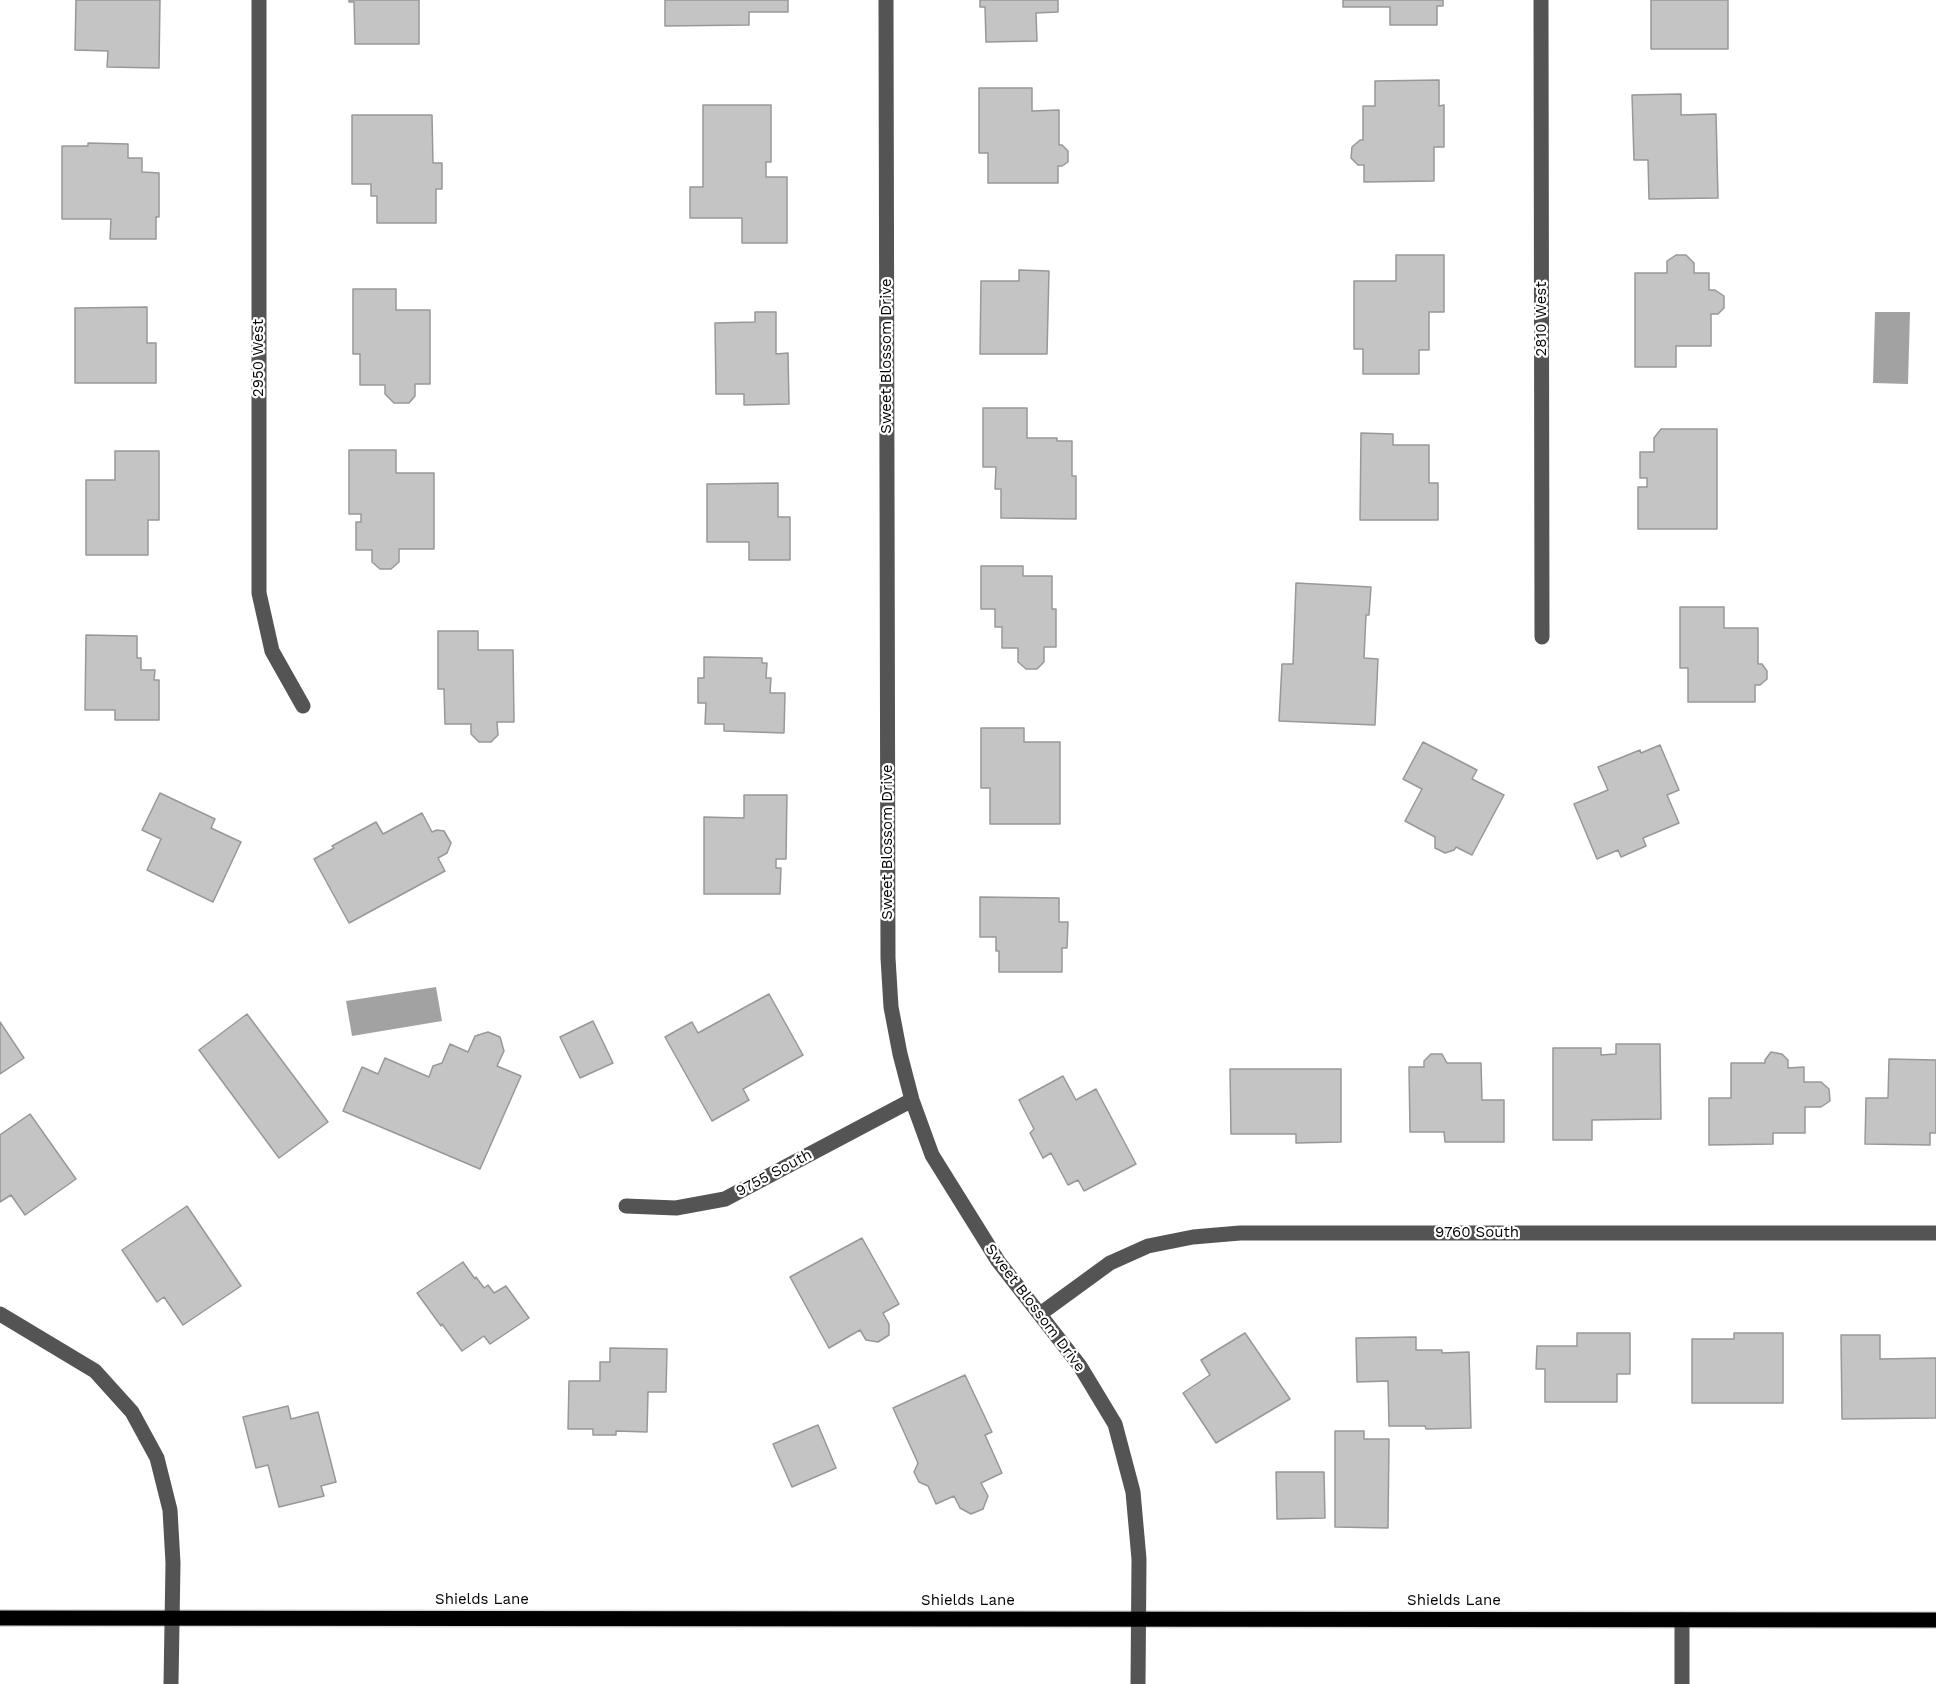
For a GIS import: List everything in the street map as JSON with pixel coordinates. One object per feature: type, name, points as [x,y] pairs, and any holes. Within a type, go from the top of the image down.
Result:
[{"type":"main road","name":"Shields Lane","points":[[0,1618],[1936,1620]]},
{"type":"street","name":"2950 West","points":[[259,0],[259,593],[272,651],[303,706]]},
{"type":"street","name":"Sweet Blossom Drive","points":[[886,0],[888,957],[891,1007],[912,1100],[932,1155],[998,1261],[1080,1366],[1115,1424],[1133,1492],[1139,1559],[1138,1684]]},
{"type":"street","name":"2810 West","points":[[1541,0],[1542,637]]},
{"type":"street","name":"9755 South","points":[[626,1206],[676,1208],[725,1199],[912,1100]]},
{"type":"street","name":"9760 South","points":[[1040,1314],[1110,1263],[1148,1246],[1193,1237],[1240,1233],[1936,1233]]},
{"type":"street","points":[[0,1314],[95,1371],[132,1412],[157,1458],[170,1510],[173,1563],[171,1684]]},
{"type":"street","points":[[1682,1620],[1682,1684]]},
{"type":"shaded area","points":[[1875,312],[1910,312],[1908,384],[1873,383]]},
{"type":"shaded area","points":[[436,987],[442,1021],[352,1036],[346,1001]]},
{"type":"building","points":[[76,0],[160,0],[159,68],[107,67],[108,51],[75,50]]},
{"type":"building","points":[[349,0],[419,0],[419,44],[355,44],[354,2],[349,2]]},
{"type":"building","points":[[665,0],[788,0],[788,12],[749,12],[749,25],[665,26]]},
{"type":"building","points":[[980,0],[1058,0],[1058,12],[1036,13],[1037,41],[986,42],[985,7],[980,7]]},
{"type":"building","points":[[1343,0],[1443,0],[1443,6],[1437,6],[1437,25],[1390,25],[1390,7],[1343,7]]},
{"type":"building","points":[[1651,0],[1728,0],[1728,49],[1651,49]]},
{"type":"building","points":[[1439,80],[1439,106],[1444,105],[1444,147],[1434,147],[1434,181],[1364,182],[1364,165],[1358,165],[1351,158],[1352,147],[1363,140],[1363,106],[1375,106],[1375,81]]},
{"type":"building","points":[[979,88],[1032,88],[1032,111],[1059,110],[1059,145],[1068,151],[1068,162],[1058,166],[1058,183],[988,183],[988,153],[979,153]]},
{"type":"building","points":[[1681,94],[1681,115],[1716,114],[1718,198],[1649,199],[1648,160],[1634,160],[1632,95]]},
{"type":"building","points":[[703,105],[771,105],[771,162],[766,162],[766,177],[787,177],[787,243],[742,243],[742,218],[690,218],[690,187],[703,187]]},
{"type":"building","points":[[352,115],[432,115],[433,163],[442,163],[442,189],[436,189],[436,223],[377,223],[377,196],[371,196],[371,184],[352,184]]},
{"type":"building","points":[[88,143],[128,144],[128,158],[142,158],[142,172],[159,173],[159,217],[156,217],[156,239],[110,239],[111,219],[62,219],[62,146],[88,146]]},
{"type":"building","points":[[1396,255],[1444,255],[1444,312],[1429,312],[1429,350],[1419,350],[1419,374],[1363,374],[1363,349],[1354,349],[1354,281],[1396,281]]},
{"type":"building","points":[[1676,255],[1686,255],[1694,263],[1694,273],[1709,273],[1709,290],[1715,290],[1724,296],[1724,308],[1718,314],[1711,314],[1711,346],[1676,346],[1676,367],[1635,367],[1635,273],[1667,273],[1667,261]]},
{"type":"building","points":[[1019,270],[1049,271],[1047,354],[980,354],[981,281],[1019,281]]},
{"type":"building","points":[[353,289],[396,289],[396,310],[430,310],[430,384],[415,384],[415,396],[409,403],[394,403],[385,394],[385,385],[360,385],[360,354],[353,354]]},
{"type":"building","points":[[147,307],[147,343],[156,343],[156,383],[75,383],[75,308]]},
{"type":"building","points":[[755,312],[776,312],[776,354],[788,353],[789,404],[744,405],[744,394],[716,394],[715,323],[755,322]]},
{"type":"building","points":[[983,408],[1027,408],[1027,438],[1057,438],[1057,441],[1072,441],[1072,476],[1076,476],[1076,519],[1001,518],[1001,489],[995,489],[996,467],[983,467]]},
{"type":"building","points":[[1661,429],[1717,429],[1717,529],[1638,529],[1638,487],[1647,487],[1647,478],[1640,478],[1640,452],[1654,452],[1654,438]]},
{"type":"building","points":[[1361,433],[1393,434],[1393,445],[1429,445],[1429,483],[1438,483],[1438,520],[1360,520]]},
{"type":"building","points":[[349,450],[396,450],[396,473],[434,473],[434,549],[399,549],[399,562],[391,569],[380,569],[372,562],[372,550],[356,550],[356,522],[361,522],[361,514],[349,514]]},
{"type":"building","points":[[115,451],[159,451],[159,520],[148,520],[148,555],[86,555],[86,480],[115,480]]},
{"type":"building","points":[[778,483],[778,517],[790,517],[790,560],[749,560],[749,542],[707,542],[707,484]]},
{"type":"building","points":[[981,566],[1023,566],[1023,576],[1052,576],[1052,609],[1056,609],[1056,647],[1044,647],[1044,662],[1037,669],[1026,669],[1018,662],[1018,648],[1002,648],[1002,627],[995,627],[995,609],[981,609]]},
{"type":"building","points":[[1296,583],[1371,587],[1369,615],[1366,615],[1364,658],[1378,659],[1375,725],[1279,721],[1282,664],[1293,664]]},
{"type":"building","points":[[1680,607],[1724,607],[1724,628],[1758,628],[1758,664],[1762,664],[1767,671],[1767,679],[1760,685],[1755,685],[1755,702],[1688,702],[1688,668],[1680,668]]},
{"type":"building","points":[[438,631],[478,631],[478,650],[513,650],[514,722],[497,722],[498,735],[491,742],[479,742],[471,734],[471,724],[445,724],[444,689],[438,689]]},
{"type":"building","points":[[86,635],[137,636],[137,658],[141,658],[141,670],[155,670],[154,680],[159,680],[159,720],[115,720],[115,710],[85,710]]},
{"type":"building","points":[[704,657],[762,658],[762,663],[767,663],[766,678],[771,678],[770,693],[785,693],[784,733],[724,731],[724,724],[705,724],[706,703],[698,703],[698,678],[704,678]]},
{"type":"building","points":[[981,728],[1024,728],[1024,742],[1060,742],[1060,824],[990,824],[990,788],[981,788]]},
{"type":"building","points":[[1423,742],[1477,770],[1472,779],[1504,795],[1472,855],[1456,847],[1445,853],[1435,848],[1435,837],[1405,821],[1422,789],[1403,779]]},
{"type":"building","points":[[1660,745],[1679,790],[1667,795],[1679,823],[1643,838],[1646,846],[1621,857],[1618,850],[1597,859],[1574,804],[1608,790],[1598,767],[1640,750],[1641,753]]},
{"type":"building","points":[[160,793],[215,819],[211,828],[241,842],[213,902],[147,870],[161,839],[142,830]]},
{"type":"building","points":[[744,795],[787,795],[786,859],[776,859],[776,868],[781,868],[780,894],[704,894],[704,817],[744,818]]},
{"type":"building","points":[[422,813],[432,832],[444,831],[451,843],[447,853],[438,858],[445,871],[349,923],[314,859],[334,848],[332,846],[376,822],[383,834]]},
{"type":"building","points":[[980,897],[1059,898],[1059,922],[1068,922],[1067,948],[1062,948],[1062,972],[999,972],[996,937],[980,937]]},
{"type":"building","points":[[769,994],[803,1055],[743,1089],[749,1100],[712,1121],[665,1037],[692,1022],[698,1033]]},
{"type":"building","points":[[247,1014],[328,1122],[279,1158],[199,1050]]},
{"type":"building","points":[[593,1021],[613,1063],[580,1078],[560,1037]]},
{"type":"building","points":[[0,1022],[24,1058],[0,1074]]},
{"type":"building","points":[[488,1032],[500,1037],[504,1051],[497,1066],[521,1076],[480,1169],[343,1111],[362,1067],[378,1074],[385,1058],[429,1077],[433,1066],[442,1063],[450,1044],[468,1052],[475,1036]]},
{"type":"building","points":[[1616,1044],[1660,1044],[1661,1119],[1592,1120],[1592,1140],[1553,1140],[1553,1048],[1601,1048],[1601,1055],[1616,1054]]},
{"type":"building","points":[[1771,1052],[1782,1054],[1788,1060],[1788,1068],[1804,1067],[1804,1082],[1821,1082],[1829,1089],[1830,1101],[1821,1107],[1805,1107],[1805,1133],[1773,1133],[1773,1144],[1709,1145],[1709,1098],[1731,1098],[1731,1063],[1765,1063]]},
{"type":"building","points":[[1431,1054],[1442,1054],[1447,1063],[1481,1063],[1482,1100],[1504,1100],[1504,1142],[1445,1142],[1444,1132],[1410,1132],[1409,1067],[1424,1067],[1424,1061]]},
{"type":"building","points":[[1889,1059],[1936,1060],[1936,1133],[1930,1133],[1930,1145],[1865,1144],[1866,1098],[1888,1098]]},
{"type":"building","points":[[1230,1069],[1341,1069],[1341,1142],[1296,1143],[1296,1134],[1231,1134]]},
{"type":"building","points":[[1063,1076],[1076,1100],[1096,1089],[1136,1164],[1084,1191],[1078,1180],[1068,1185],[1051,1153],[1043,1158],[1030,1133],[1034,1129],[1019,1100]]},
{"type":"building","points":[[30,1114],[76,1179],[25,1215],[11,1195],[0,1202],[0,1135]]},
{"type":"building","points":[[187,1206],[241,1286],[183,1325],[164,1297],[157,1302],[122,1250]]},
{"type":"building","points":[[862,1238],[899,1304],[883,1313],[889,1324],[889,1335],[878,1342],[866,1340],[860,1330],[829,1348],[790,1277]]},
{"type":"building","points":[[463,1262],[484,1288],[488,1285],[494,1293],[506,1286],[529,1318],[490,1344],[484,1336],[462,1351],[417,1293]]},
{"type":"building","points":[[1245,1333],[1290,1399],[1216,1443],[1183,1393],[1210,1375],[1201,1360]]},
{"type":"building","points":[[1577,1333],[1630,1333],[1630,1374],[1617,1374],[1617,1402],[1545,1402],[1545,1369],[1536,1369],[1537,1346],[1577,1346]]},
{"type":"building","points":[[1734,1333],[1783,1333],[1783,1403],[1692,1403],[1692,1339],[1734,1339]]},
{"type":"building","points":[[1841,1335],[1880,1335],[1880,1359],[1936,1358],[1936,1418],[1842,1419]]},
{"type":"building","points":[[1416,1337],[1416,1350],[1442,1350],[1442,1353],[1469,1352],[1471,1428],[1426,1429],[1425,1426],[1389,1426],[1388,1381],[1357,1382],[1356,1338]]},
{"type":"building","points":[[610,1348],[667,1349],[666,1392],[648,1392],[647,1432],[616,1431],[616,1435],[593,1435],[593,1429],[568,1429],[569,1381],[600,1381],[600,1362],[610,1362]]},
{"type":"building","points":[[965,1375],[992,1432],[985,1435],[1002,1473],[981,1483],[988,1496],[983,1509],[971,1514],[960,1508],[954,1496],[936,1504],[928,1486],[919,1482],[914,1472],[918,1463],[893,1408]]},
{"type":"building","points":[[288,1406],[291,1419],[318,1412],[336,1482],[321,1486],[324,1496],[279,1507],[268,1465],[256,1468],[243,1417]]},
{"type":"building","points":[[818,1425],[836,1468],[792,1487],[773,1444]]},
{"type":"building","points":[[1335,1431],[1364,1431],[1364,1439],[1389,1439],[1388,1528],[1335,1527]]},
{"type":"building","points":[[1276,1472],[1324,1472],[1325,1518],[1277,1519]]}]
